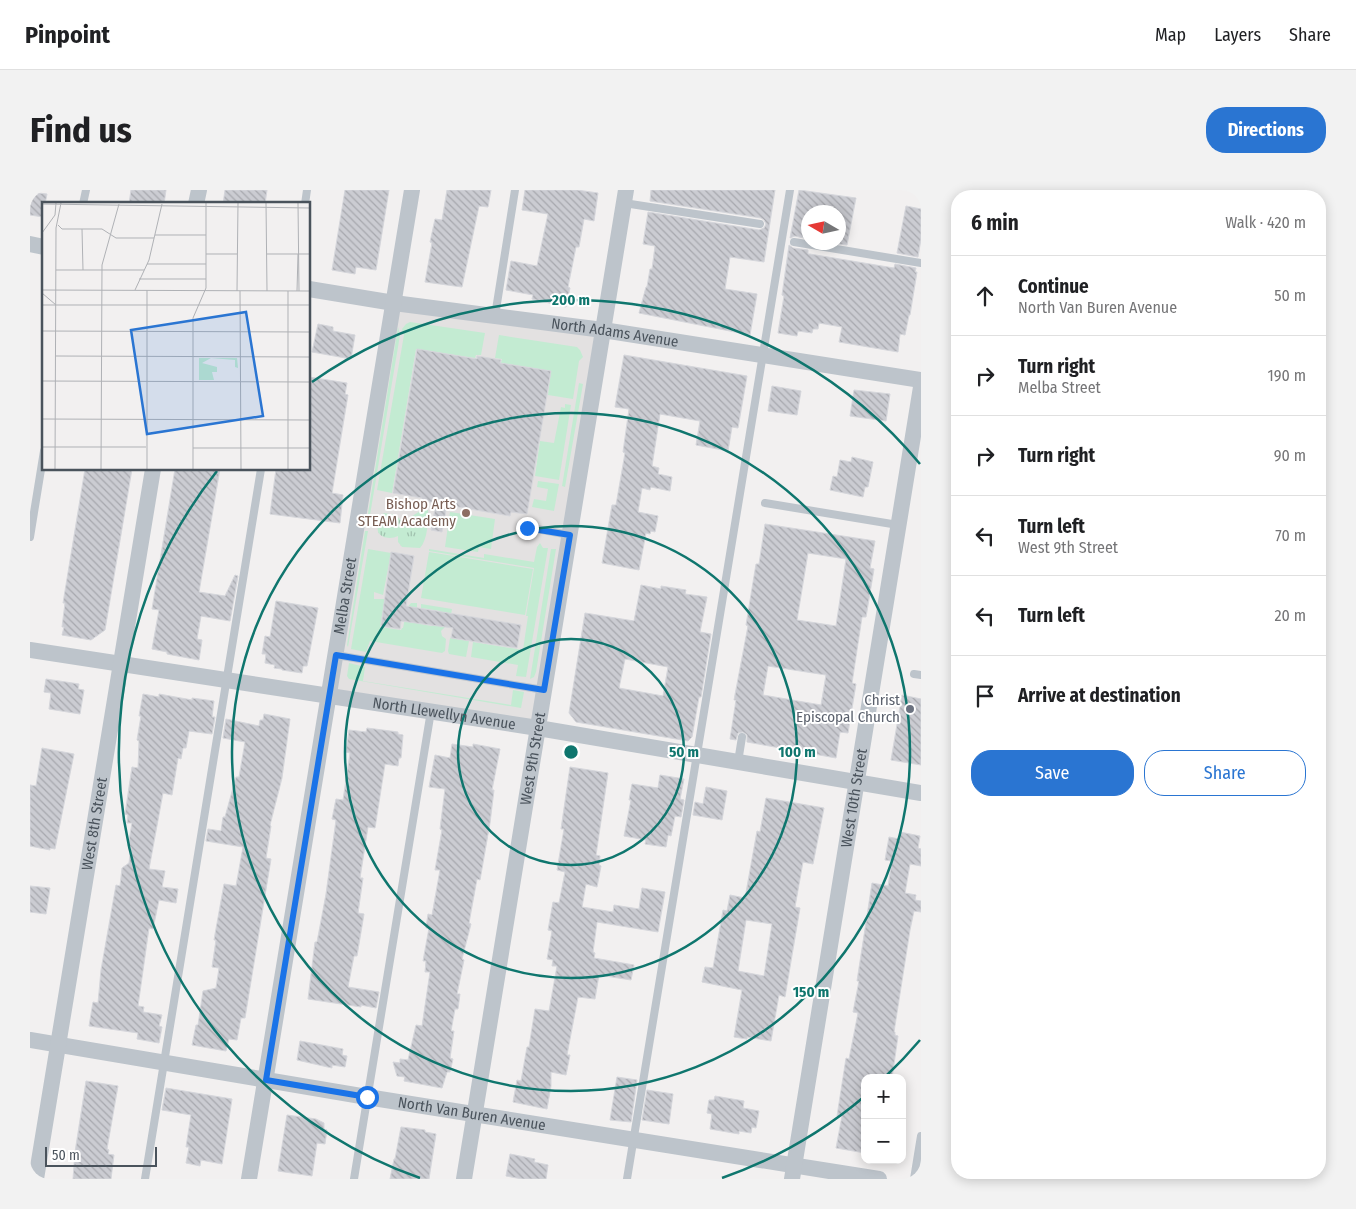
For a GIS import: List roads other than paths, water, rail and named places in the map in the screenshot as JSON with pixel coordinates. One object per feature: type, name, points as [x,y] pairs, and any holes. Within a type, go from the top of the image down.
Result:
[{"type":"street","name":"Melba Street","points":[[249,1179],[412,190]]},
{"type":"street","name":"West 9th Street","points":[[464,1179],[625,197]]},
{"type":"street","name":"North Adams Avenue","points":[[310,289],[394,303],[603,330],[921,380]]},
{"type":"street","name":"West 10th Street","points":[[793,1172],[921,387]]},
{"type":"street","name":"West 8th Street","points":[[36,1179],[153,470]]},
{"type":"street","name":"North Llewellyn Avenue","points":[[30,650],[538,728],[921,793]]},
{"type":"street","name":"North Van Buren Avenue","points":[[30,1040],[367,1097],[634,1139],[793,1172],[879,1179]]},
{"type":"lane","points":[[495,316],[515,190]]},
{"type":"lane","points":[[627,1179],[790,190]]},
{"type":"lane","points":[[625,197],[760,224]]},
{"type":"lane","points":[[794,242],[921,263]]},
{"type":"lane","points":[[30,537],[42,463]]},
{"type":"lane","points":[[144,1179],[261,470]]},
{"type":"lane","points":[[765,503],[898,525]]},
{"type":"lane","points":[[520,526],[570,535]]},
{"type":"lane","points":[[336,655],[544,690]]},
{"type":"lane","points":[[354,1179],[431,711]]},
{"type":"lane","points":[[738,762],[742,737]]},
{"type":"lane","points":[[914,1179],[921,1136]]},
{"type":"place","name":"Bishop Arts STEAM Academy","points":[[466,513]]},
{"type":"place","name":"Christ Episcopal Church","points":[[910,709]]}]
